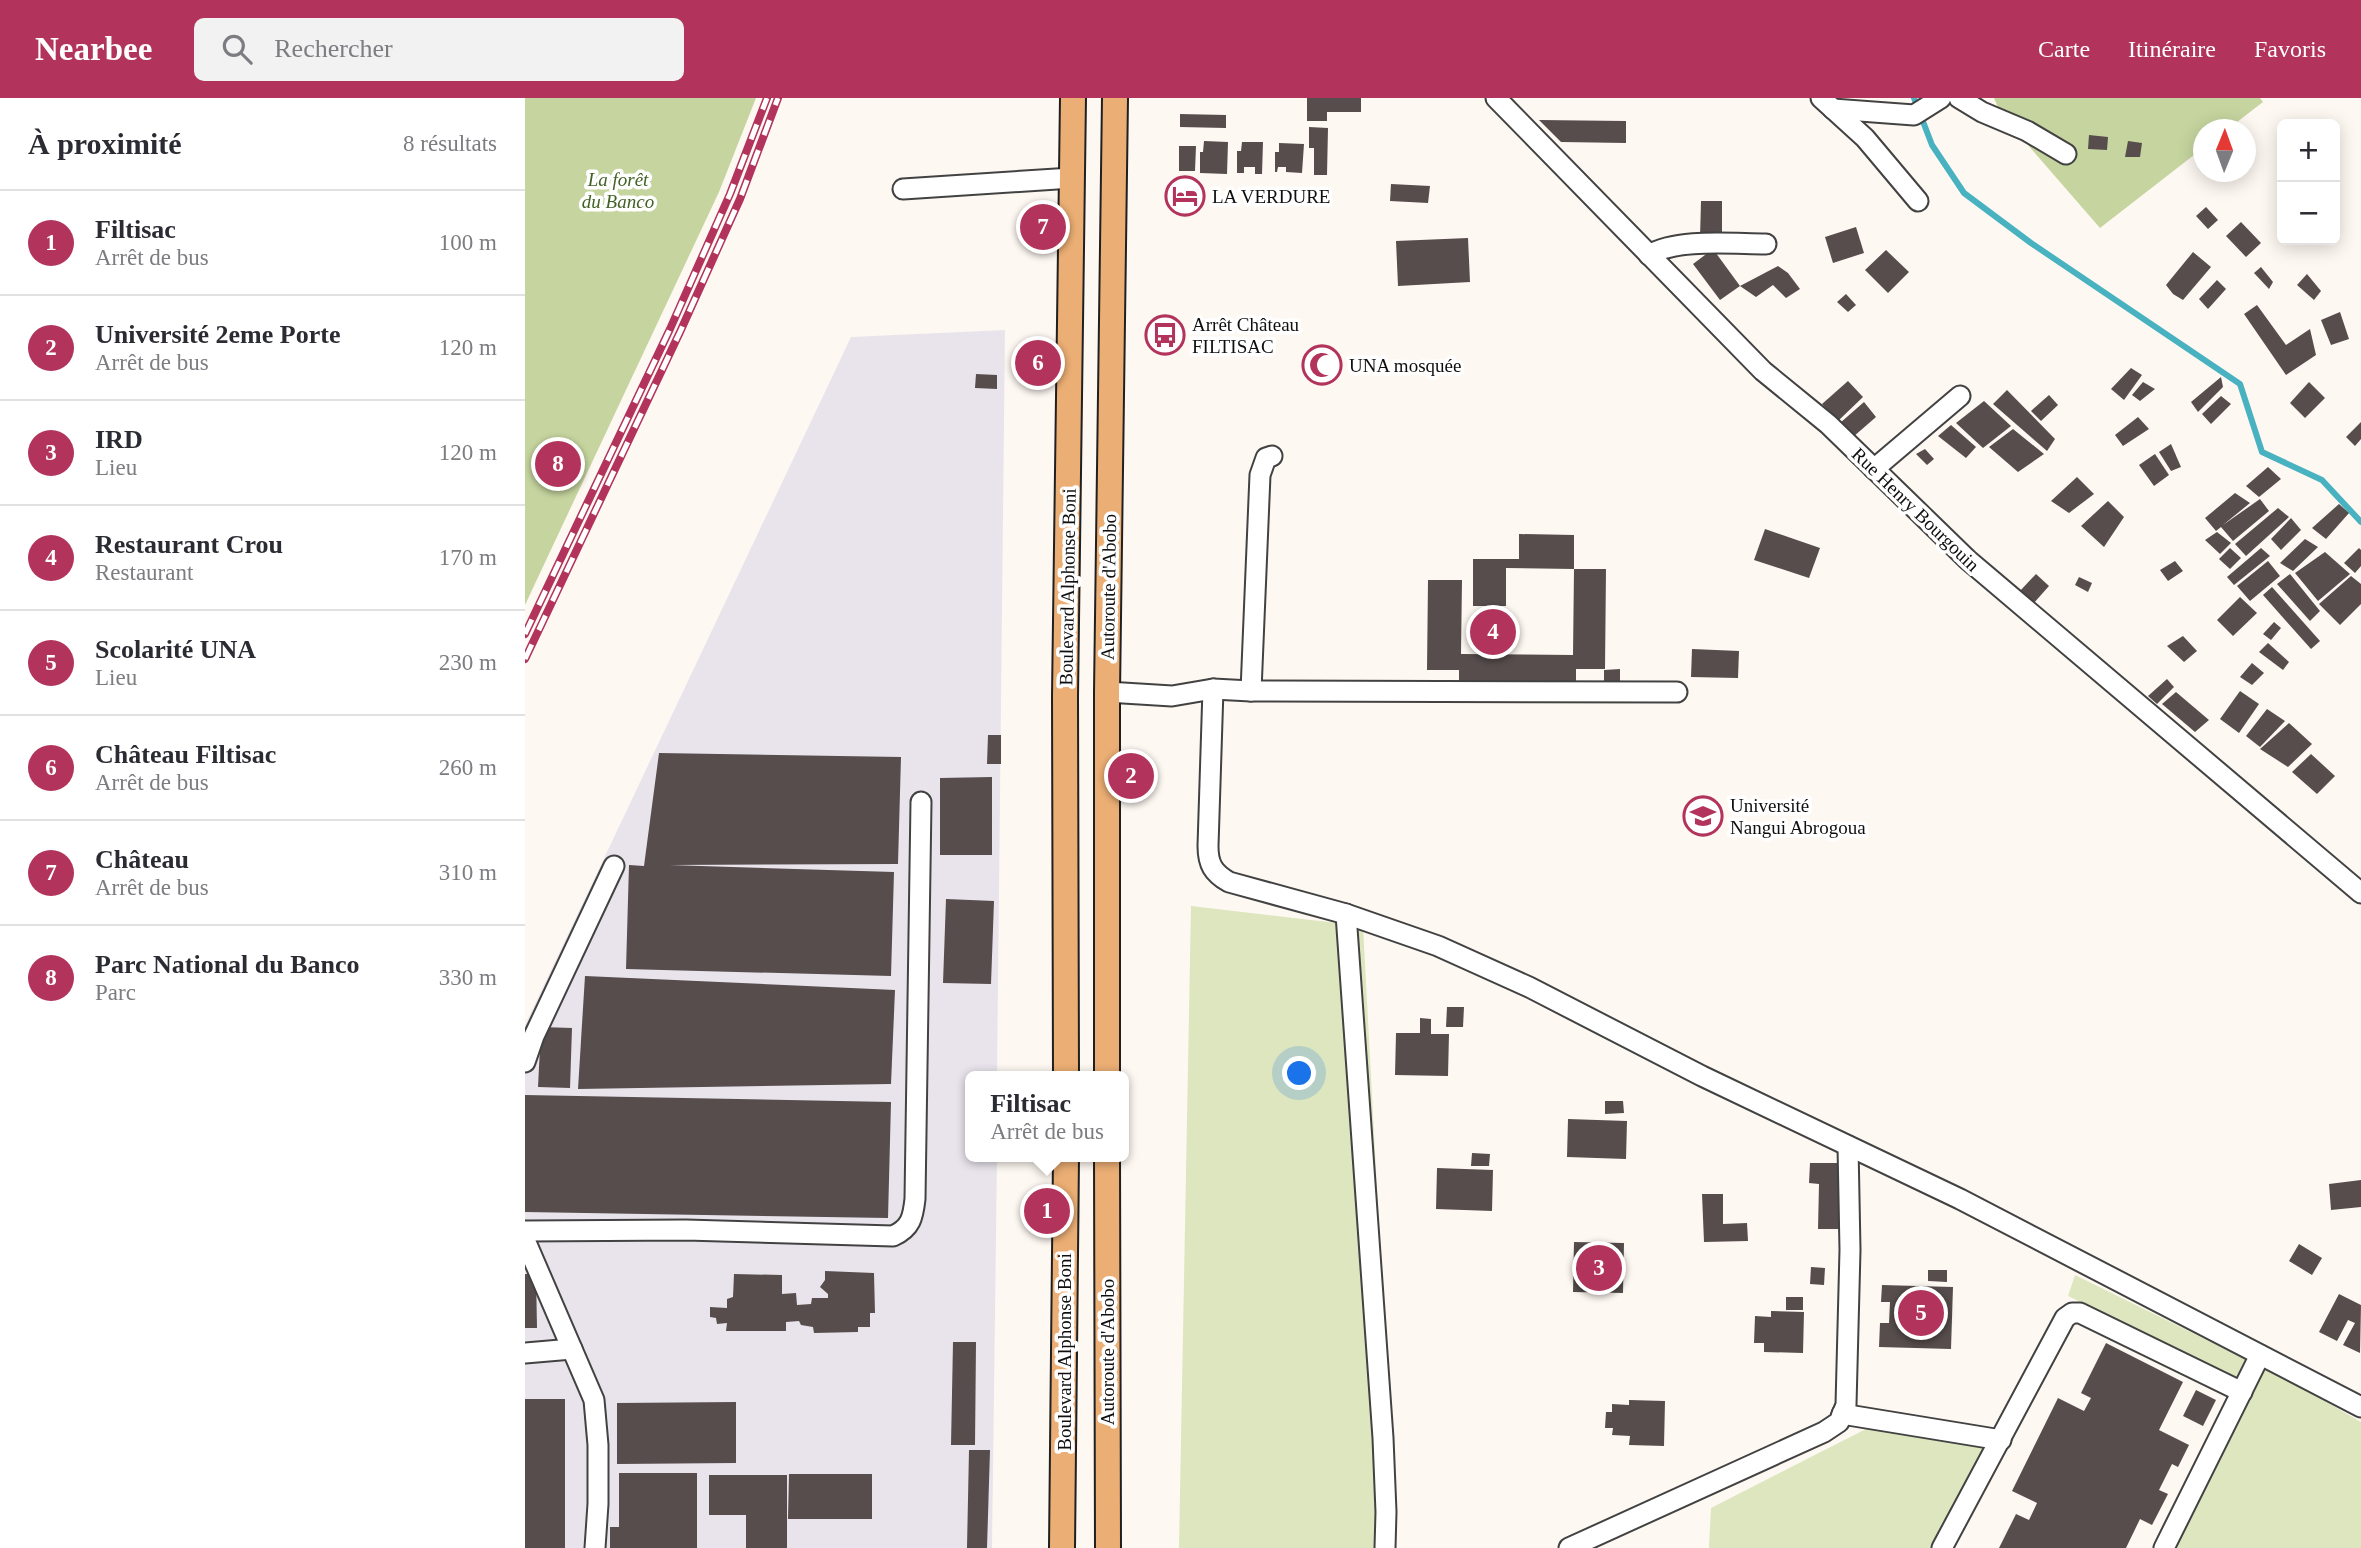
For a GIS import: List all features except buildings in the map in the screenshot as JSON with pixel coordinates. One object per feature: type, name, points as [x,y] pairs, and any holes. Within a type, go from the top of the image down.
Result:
[{"type":"main road","name":"Boulevard Alphonse Boni","points":[[1066,1071],[1065,696],[1073,98]]},
{"type":"main road","name":"Autoroute d'Abobo","points":[[1107,1071],[1107,692],[1115,98]]},
{"type":"main road","name":"Boulevard Alphonse Boni","points":[[1062,1548],[1066,1162]]},
{"type":"main road","name":"Autoroute d'Abobo","points":[[1107,1162],[1108,1548]]},
{"type":"street","name":"Rue Henry Bourgouin","points":[[1496,98],[1763,371],[1828,424],[1979,568],[2361,893]]},
{"type":"street","points":[[1827,104],[1914,114],[1941,98]]},
{"type":"street","points":[[1959,98],[1982,112],[2027,131],[2066,154]]},
{"type":"street","points":[[1827,104],[1865,138],[1918,201]]},
{"type":"street","points":[[903,189],[1072,178]]},
{"type":"street","points":[[1649,255],[1661,247],[1680,245],[1766,244]]},
{"type":"street","points":[[1874,469],[1960,396]]},
{"type":"street","points":[[1251,691],[1260,475],[1266,458],[1272,456]]},
{"type":"street","points":[[1213,689],[1208,846],[1211,867],[1217,876],[1229,882],[1346,914],[1438,946],[1529,987],[1702,1076],[1960,1199],[2361,1408]]},
{"type":"street","points":[[1107,692],[1172,696],[1213,689],[1677,692]]},
{"type":"street","points":[[525,1231],[687,1230],[893,1236],[907,1228],[913,1216],[915,1199],[921,802]]},
{"type":"street","points":[[525,1062],[534,1036],[614,866]]},
{"type":"street","points":[[1346,914],[1383,1438],[1385,1548]]},
{"type":"street","points":[[1569,1548],[1824,1432],[1839,1422],[1846,1405],[1850,1250],[1848,1146]]},
{"type":"street","points":[[525,1240],[589,1387],[597,1414],[598,1504],[595,1548]]},
{"type":"street","points":[[1942,1548],[2065,1318],[2072,1312],[2080,1313],[2242,1392]]},
{"type":"street","points":[[525,1353],[572,1349]]},
{"type":"street","points":[[2164,1548],[2260,1355]]},
{"type":"street","points":[[1842,1414],[2001,1440]]},
{"type":"shaded area","points":[[1005,330],[997,1071],[965,1071],[965,1162],[997,1162],[992,1548],[525,1548],[525,1025],[851,337]]},
{"type":"green space","name":"La forêt du Banco","points":[[525,98],[756,98],[719,192],[525,605]]},
{"type":"green space","points":[[1994,98],[2260,98],[2263,102],[2241,119],[2193,119],[2193,156],[2100,228],[2001,114]]},
{"type":"green space","points":[[1191,906],[1363,926],[1394,1510],[1386,1548],[1179,1548]]},
{"type":"green space","points":[[2075,1275],[2290,1381],[2361,1422],[2361,1548],[2175,1548],[2255,1387],[2068,1296]]},
{"type":"green space","points":[[1870,1427],[1984,1447],[1933,1548],[1709,1548],[1711,1508]]},
{"type":"waterway","points":[[1914,98],[1932,145],[1964,193],[2031,243],[2240,384],[2262,452],[2322,480],[2361,522]]},
{"type":"railway","points":[[525,634],[670,329],[730,194],[767,98]]},
{"type":"railway","points":[[525,659],[740,199],[778,98]]},
{"type":"place","name":"LA VERDURE","points":[[1185,196]]},
{"type":"place","name":"Château","points":[[1043,227]]},
{"type":"place","name":"Arrêt Château FILTISAC","points":[[1165,335]]},
{"type":"place","name":"Château Filtisac","points":[[1038,363]]},
{"type":"place","name":"UNA mosquée","points":[[1322,365]]},
{"type":"place","name":"Parc National du Banco","points":[[558,464]]},
{"type":"place","name":"Restaurant Crou","points":[[1493,632]]},
{"type":"place","name":"Université 2eme Porte","points":[[1131,776]]},
{"type":"place","name":"Université Nangui Abrogoua","points":[[1703,816]]},
{"type":"place","name":"Filtisac","points":[[1047,1211]]},
{"type":"place","name":"IRD","points":[[1599,1268]]},
{"type":"place","name":"Scolarité UNA","points":[[1921,1313]]}]
